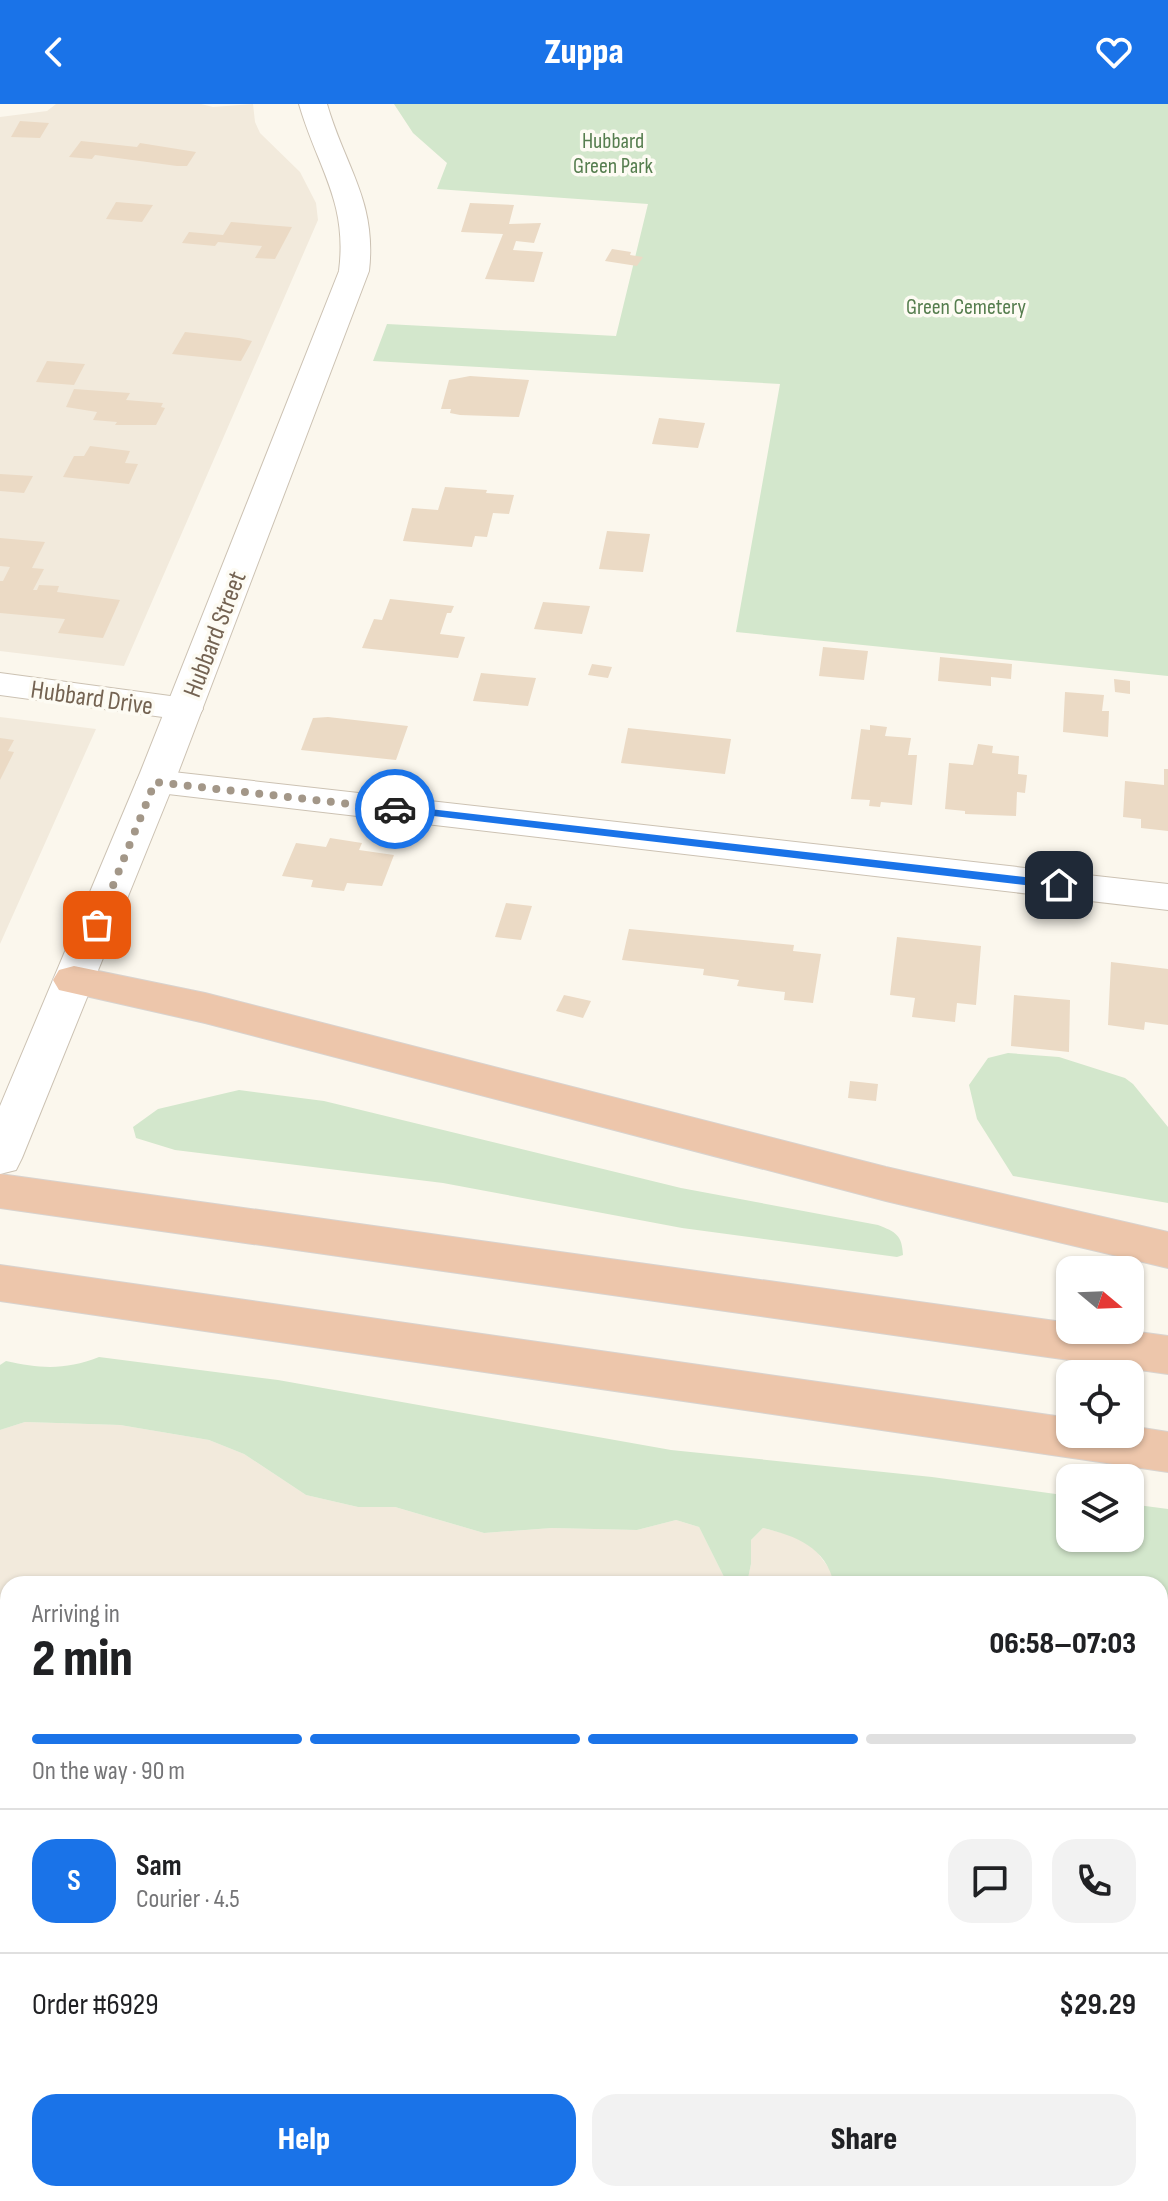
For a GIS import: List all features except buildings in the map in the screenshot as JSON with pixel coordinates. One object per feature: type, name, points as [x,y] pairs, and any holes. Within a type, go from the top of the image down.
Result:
[{"type":"highway","points":[[74,980],[205,1008],[886,1184],[1168,1250]]},
{"type":"highway","points":[[0,1191],[1168,1355]]},
{"type":"highway","points":[[0,1283],[1168,1452]]},
{"type":"street","name":"Hubbard Street","points":[[0,1158],[185,709],[354,271],[359,242],[357,215],[317,121],[313,104]]},
{"type":"street","name":"Hubbard Drive","points":[[0,684],[185,709]]},
{"type":"street","points":[[155,782],[1168,897]]},
{"type":"shaded area","points":[[56,104],[201,104],[213,107],[253,104],[260,133],[300,172],[316,203],[318,220],[124,666],[0,651],[0,117],[47,111]]},
{"type":"shaded area","points":[[0,717],[96,729],[0,944]]},
{"type":"shaded area","points":[[25,1422],[120,1425],[209,1440],[244,1454],[306,1495],[358,1507],[395,1507],[484,1533],[552,1528],[637,1530],[676,1520],[699,1527],[724,1576],[0,1576],[0,1430]]},
{"type":"shaded area","points":[[763,1528],[791,1535],[814,1548],[832,1576],[748,1576],[751,1540]]},
{"type":"green space","name":"Green Cemetery","points":[[394,104],[1168,104],[1168,676],[736,632],[780,384],[373,361],[387,324],[616,336],[648,204],[437,189],[447,163],[413,133]]},
{"type":"green space","points":[[1008,1053],[1059,1057],[1125,1078],[1133,1084],[1168,1127],[1168,1203],[1013,1176],[977,1119],[969,1085],[988,1058]]},
{"type":"green space","points":[[239,1090],[324,1101],[681,1188],[878,1225],[897,1235],[903,1255],[897,1257],[682,1228],[443,1183],[175,1150],[136,1138],[133,1127],[158,1109]]},
{"type":"green space","points":[[99,1357],[278,1380],[671,1450],[932,1477],[1056,1494],[1056,1552],[1144,1552],[1144,1506],[1168,1509],[1168,1576],[832,1576],[824,1561],[808,1545],[763,1528],[751,1540],[748,1576],[724,1576],[699,1527],[676,1520],[637,1530],[552,1528],[484,1533],[395,1507],[358,1507],[306,1495],[244,1454],[209,1440],[120,1425],[25,1422],[0,1430],[0,1365],[6,1361],[42,1367],[64,1366]]},
{"type":"way so far","points":[[97,925],[155,782],[395,809]]},
{"type":"route","points":[[395,809],[1059,885]]},
{"type":"park label","name":"Hubbard Green Park","points":[[613,152]]}]
